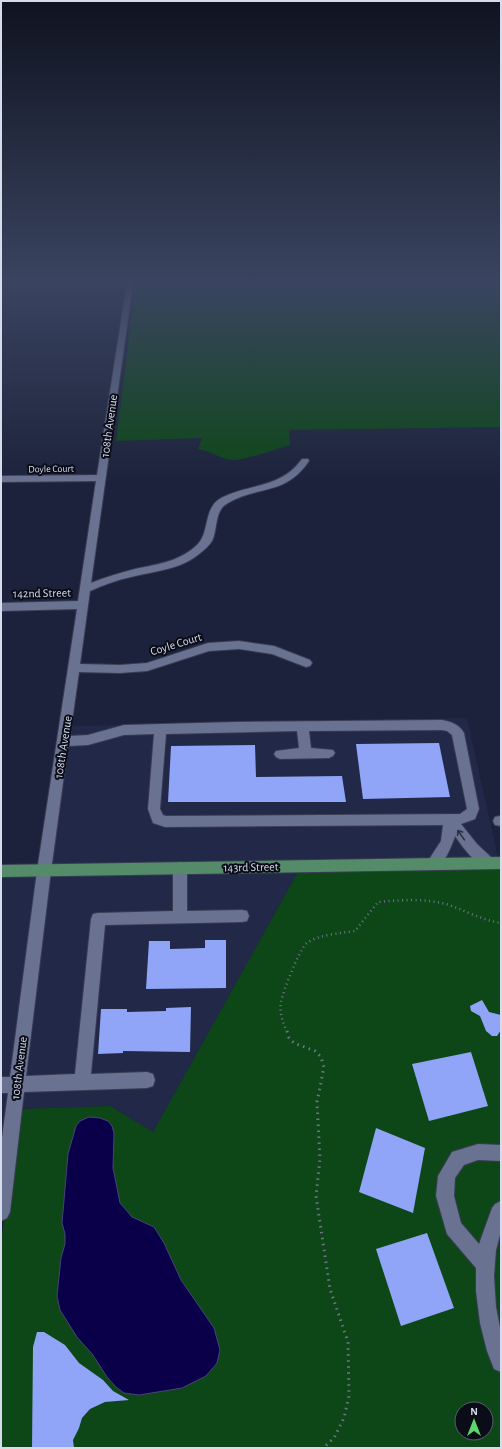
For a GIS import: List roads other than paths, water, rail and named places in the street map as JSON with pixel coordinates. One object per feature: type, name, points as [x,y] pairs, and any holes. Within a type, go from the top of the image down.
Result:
[{"type":"main road","name":"143rd Street","points":[[1,871],[495,863]]},
{"type":"street","name":"108th Avenue","points":[[1,1212],[9,1084],[64,741],[75,668],[82,605],[120,351]]},
{"type":"street","points":[[85,589],[100,583],[170,564],[189,557],[207,541],[214,513],[224,500],[275,485],[300,470],[305,461]]},
{"type":"street","name":"Doyle Court","points":[[1,479],[101,478]]},
{"type":"street","name":"142nd Street","points":[[1,607],[82,605]]},
{"type":"street","name":"Coyle Court","points":[[75,668],[120,669],[147,667],[208,647],[240,645],[274,650],[306,663]]},
{"type":"street","points":[[64,741],[88,740],[124,730],[160,729],[442,725],[451,727],[458,734],[473,808],[470,814],[461,818],[451,819],[165,822],[158,818],[154,809],[160,729]]},
{"type":"street","points":[[303,727],[305,753]]},
{"type":"street","points":[[280,754],[330,753]]},
{"type":"street","points":[[451,819],[461,836],[472,849],[495,863]]},
{"type":"street","points":[[433,864],[447,842],[451,819]]},
{"type":"street","points":[[180,868],[180,917]]},
{"type":"street","points":[[82,1082],[98,919],[242,916]]},
{"type":"street","points":[[9,1084],[147,1080]]},
{"type":"street","points":[[486,1266],[453,1228],[445,1196],[447,1176],[458,1158],[478,1152],[501,1153]]},
{"type":"street","points":[[501,1210],[498,1214],[487,1250],[485,1294],[495,1350],[501,1362]]}]
